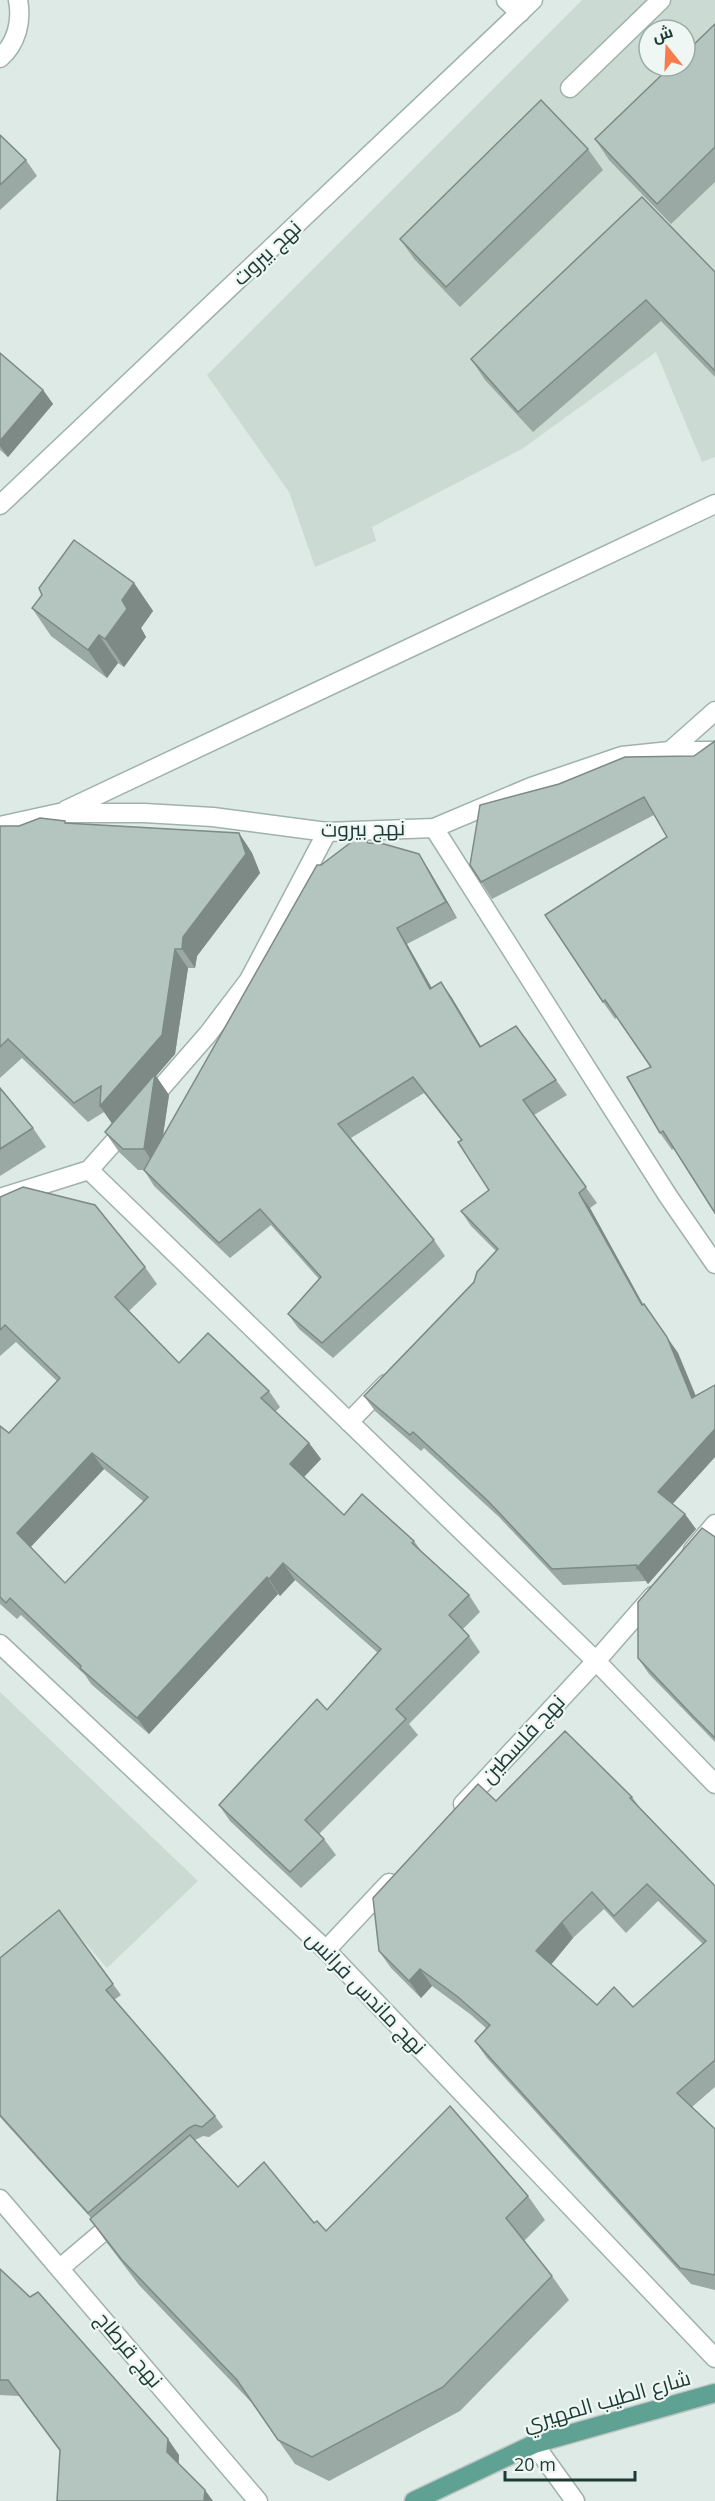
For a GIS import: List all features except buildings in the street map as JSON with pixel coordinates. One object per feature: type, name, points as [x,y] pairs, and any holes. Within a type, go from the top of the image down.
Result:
[{"type":"main road","name":"شارع الطيب المهيري","points":[[414,2501],[534,2444],[715,2393]]},
{"type":"street","points":[[0,58],[8,50],[20,25],[18,0]]},
{"type":"street","points":[[506,0],[520,14]]},
{"type":"street","name":"نهج بيروت","points":[[0,506],[533,0]]},
{"type":"street","points":[[570,88],[661,0]]},
{"type":"street","points":[[59,813],[715,504]]},
{"type":"street","points":[[670,751],[715,711]]},
{"type":"street","name":"نهج بيروت","points":[[0,826],[59,813],[144,813],[213,817],[327,832],[434,828],[531,787],[622,756],[670,751],[715,751]]},
{"type":"street","points":[[434,828],[668,1196],[715,1263]]},
{"type":"street","points":[[0,1198],[89,1170],[208,1034],[249,980],[327,832]]},
{"type":"street","points":[[89,1170],[596,1661],[715,1784]]},
{"type":"street","points":[[349,1422],[397,1372]]},
{"type":"street","points":[[678,1567],[715,1524]]},
{"type":"street","name":"نهج فلسطين","points":[[449,1819],[596,1661],[663,1584]]},
{"type":"street","name":"نهج ماندس فرانس","points":[[0,1644],[326,1950],[715,2358]]},
{"type":"street","points":[[326,1950],[400,1871]]},
{"type":"street","name":"نهج قرطاج","points":[[0,2199],[258,2501]]},
{"type":"street","points":[[60,2268],[132,2208]]},
{"type":"street","points":[[534,2444],[575,2501]]},
{"type":"shaded area","points":[[582,0],[715,0],[715,457],[702,462],[656,352],[522,449],[372,527],[376,541],[315,567],[289,492],[207,375]]},
{"type":"shaded area","points":[[0,1692],[198,1881],[107,1968],[66,1921],[0,1981]]}]
